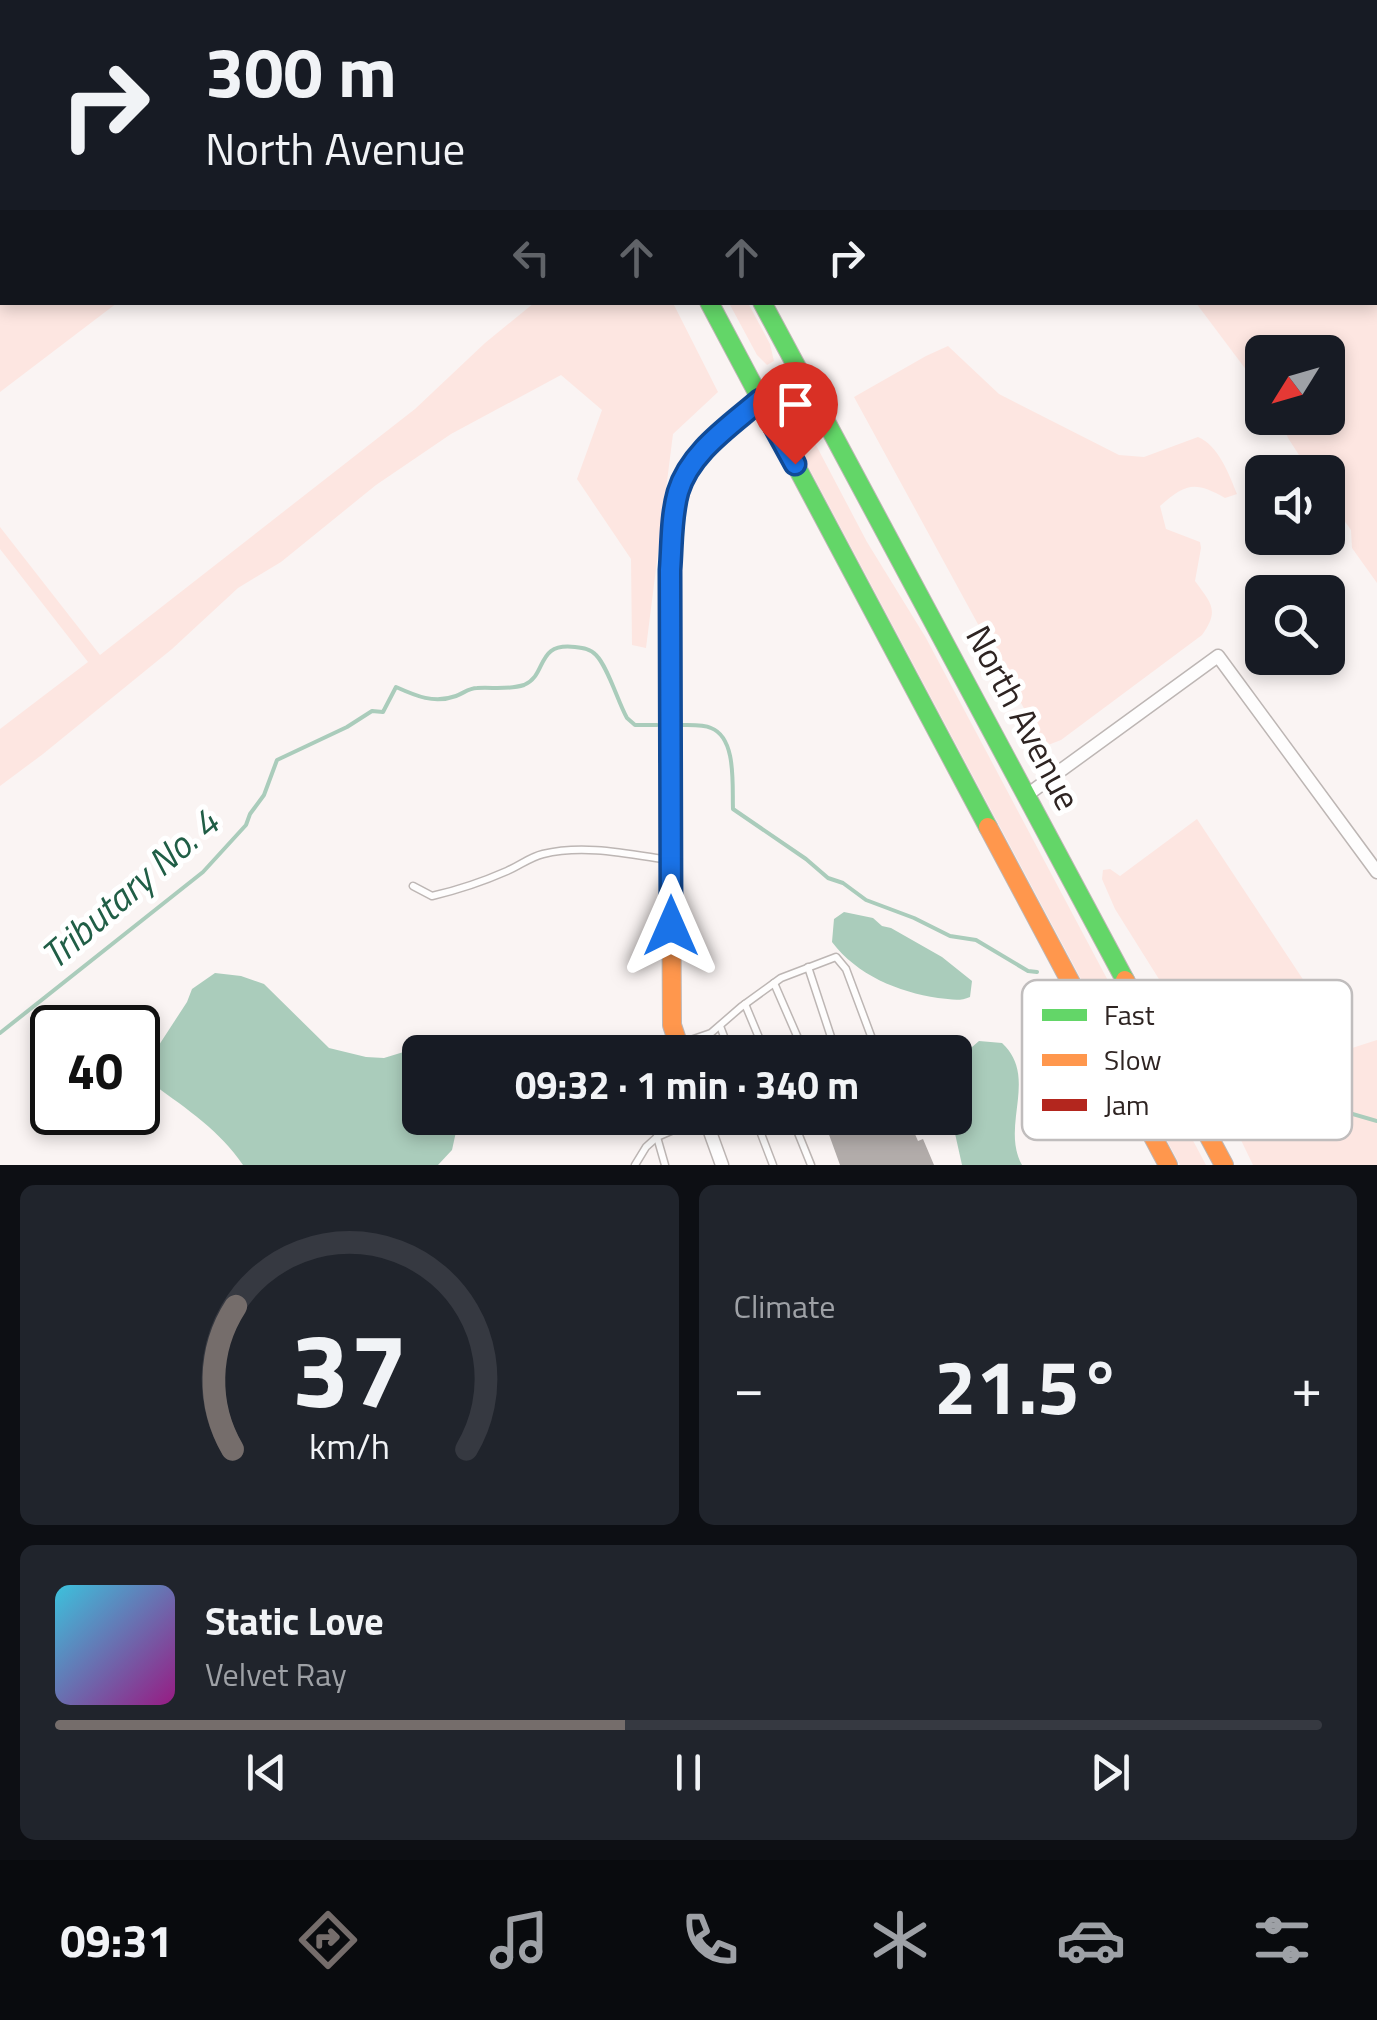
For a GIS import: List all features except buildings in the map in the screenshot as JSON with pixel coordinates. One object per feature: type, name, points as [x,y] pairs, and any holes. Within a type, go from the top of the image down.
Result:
[{"type":"main road","points":[[710,305],[1069,980]]},
{"type":"main road","name":"North Avenue","points":[[764,305],[1126,980]]},
{"type":"main road","points":[[675,1035],[670,719],[673,518],[679,489],[704,448],[760,400],[800,374]]},
{"type":"main road","points":[[1155,1140],[1168,1165]]},
{"type":"main road","name":"North Avenue","points":[[1211,1140],[1224,1165]]},
{"type":"street","points":[[1027,795],[1218,656],[1377,872]]},
{"type":"street","points":[[710,1135],[722,1165]]},
{"type":"lane","points":[[413,886],[432,896],[463,889],[539,854],[573,849],[671,860]]},
{"type":"lane","points":[[707,1035],[781,978],[836,957],[846,969],[871,1035]]},
{"type":"lane","points":[[808,968],[830,1035]]},
{"type":"lane","points":[[774,983],[797,1035]]},
{"type":"lane","points":[[745,1004],[758,1035]]},
{"type":"lane","points":[[720,1026],[723,1035]]},
{"type":"lane","points":[[635,1165],[646,1147],[664,1135]]},
{"type":"lane","points":[[762,1135],[773,1165]]},
{"type":"lane","points":[[799,1135],[811,1165]]},
{"type":"lane","points":[[657,1138],[665,1165]]},
{"type":"shaded area","points":[[0,305],[114,305],[0,392]]},
{"type":"shaded area","points":[[532,305],[674,305],[718,392],[673,434],[646,648],[632,645],[631,559],[577,479],[602,410],[561,375],[451,434],[376,485],[281,562],[238,588],[172,649],[0,786],[0,729],[88,662],[0,549],[0,527],[100,655],[415,409]]},
{"type":"shaded area","points":[[730,305],[749,305],[770,344],[774,361],[767,365],[757,355]]},
{"type":"shaded area","points":[[1198,305],[1377,305],[1377,583],[1352,548],[1351,530],[1345,522],[1345,455],[1299,455],[1287,435],[1345,435],[1345,335],[1245,335],[1245,368]]},
{"type":"shaded area","points":[[948,346],[999,394],[1119,455],[1144,457],[1198,437],[1217,453],[1237,494],[1225,498],[1191,487],[1160,506],[1166,529],[1200,542],[1195,581],[1212,613],[1202,635],[1061,740],[1048,745],[1039,736],[854,397]]},
{"type":"shaded area","points":[[797,415],[806,426],[867,542],[926,638],[1108,980],[1082,980],[800,451],[791,419]]},
{"type":"shaded area","points":[[1197,819],[1303,980],[1160,980],[1115,909],[1102,879],[1103,870],[1110,869],[1120,876]]},
{"type":"shaded area","points":[[844,912],[873,918],[942,957],[972,981],[970,997],[954,1000],[923,995],[866,973],[832,942],[834,919]]},
{"type":"shaded area","points":[[215,973],[241,976],[264,984],[329,1048],[366,1057],[384,1058],[402,1052],[402,1135],[455,1135],[452,1150],[438,1165],[243,1165],[213,1131],[160,1089],[160,1043],[192,989]]},
{"type":"shaded area","points":[[1377,1040],[1377,1165],[1253,1165],[1241,1140],[1352,1140],[1352,1048]]},
{"type":"shaded area","points":[[979,1041],[1002,1043],[1013,1056],[1019,1086],[1016,1150],[1022,1165],[962,1165],[955,1135],[972,1135],[972,1047]]},
{"type":"shaded area","points":[[1167,1140],[1193,1140],[1206,1165],[1180,1165]]},
{"type":"waterway","name":"Tributary No. 4","points":[[0,1033],[203,872],[246,825],[264,795],[277,760],[372,711],[383,712],[396,687],[433,699],[456,696],[474,688],[518,687],[531,680],[554,649],[578,647],[592,651],[600,660],[627,718],[635,725],[657,725]]},
{"type":"waterway","name":"Tributary No. 4","points":[[679,725],[704,726],[719,733],[729,752],[733,809],[828,878],[843,883],[866,900],[950,936],[976,940],[1028,971],[1037,972]]},
{"type":"waterway","name":"Tributary No. 4","points":[[1352,1114],[1377,1121]]},
{"type":"traffic: fast","points":[[711,305],[988,827]]},
{"type":"traffic: fast","points":[[764,305],[1125,980]]},
{"type":"traffic: slow","points":[[670,670],[672,1025],[675,1035]]},
{"type":"traffic: slow","points":[[988,827],[1069,980]]},
{"type":"traffic: slow","points":[[1155,1140],[1168,1165]]},
{"type":"traffic: slow","points":[[1211,1140],[1224,1165]]},
{"type":"traffic: jam","points":[[670,670],[673,518],[684,478],[700,453],[726,427],[800,374]]},
{"type":"route","points":[[671,926],[670,570],[679,489],[704,448],[760,400],[795,464]]}]
